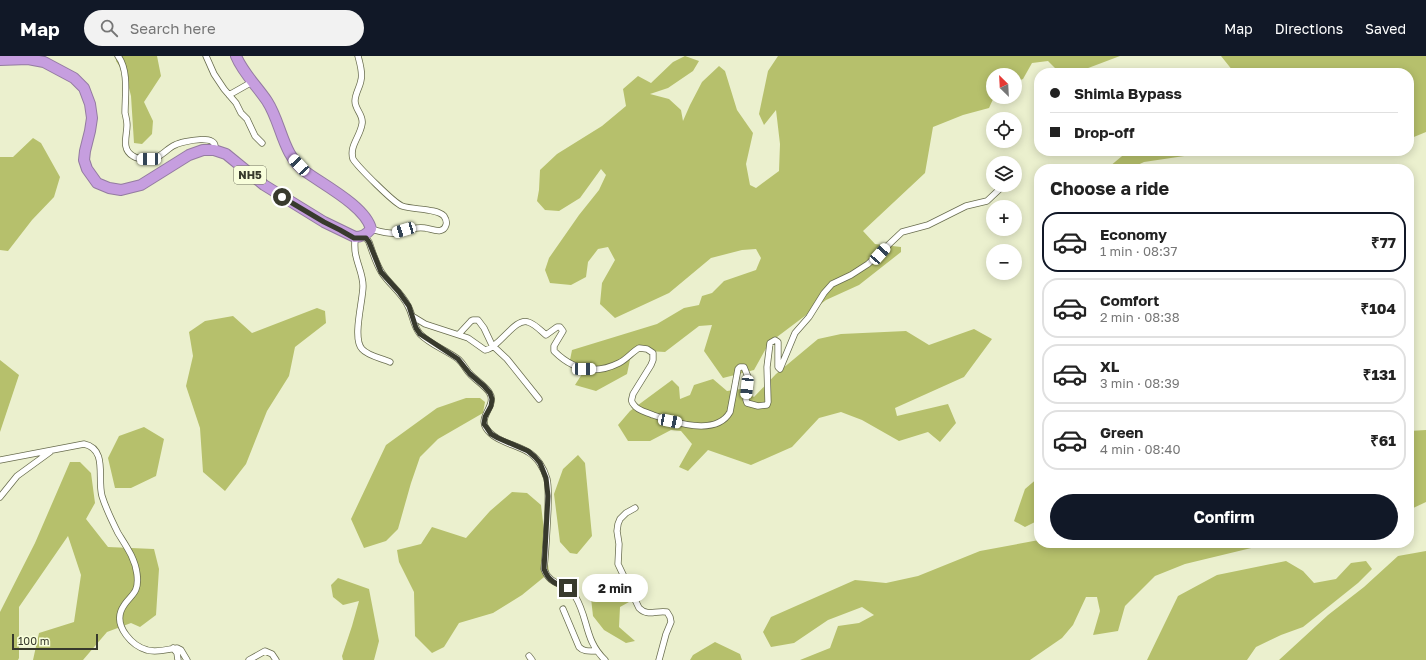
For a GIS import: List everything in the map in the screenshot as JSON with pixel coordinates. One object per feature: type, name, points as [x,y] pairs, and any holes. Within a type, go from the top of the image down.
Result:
[{"type":"highway","points":[[236,56],[252,82],[267,101],[284,144],[293,159],[304,171],[328,187],[362,213],[367,219],[371,229],[368,233],[357,237]]},
{"type":"highway","points":[[0,60],[28,59],[44,62],[74,78],[84,88],[90,104],[92,118],[84,160],[87,169],[97,183],[109,188],[121,190],[141,185],[189,155],[203,150],[214,150]]},
{"type":"highway","name":"NH5","points":[[214,150],[226,154],[264,185],[324,222],[357,237]]},
{"type":"street","points":[[118,56],[122,64],[125,82],[127,125],[125,140],[128,153],[133,157],[140,159],[149,159],[156,157],[177,144],[207,140],[215,143],[216,146],[214,150]]},
{"type":"street","points":[[206,56],[214,74],[236,103],[240,112],[247,119],[255,136],[262,143]]},
{"type":"street","points":[[358,56],[361,80],[355,105],[363,120],[359,135],[352,148],[353,160],[393,200],[402,206],[436,212],[443,216],[447,221],[446,227],[441,231],[414,227],[394,233],[385,233],[371,229]]},
{"type":"street","points":[[229,95],[252,82]]},
{"type":"street","points":[[412,316],[425,324],[460,334],[485,350],[493,346],[520,323],[528,321],[546,335],[557,327],[560,327],[563,331],[554,346],[554,351],[573,366],[584,369],[607,368],[621,362],[639,348],[647,349],[653,353],[653,360],[633,394],[631,400],[632,404],[641,410],[670,421],[695,426],[714,424],[727,417],[730,412],[738,369],[740,367],[744,367],[748,377],[747,403],[762,407],[767,405],[767,367],[770,343],[775,340],[778,342],[778,367],[780,369],[795,333],[809,317],[824,293],[832,284],[851,275],[870,262],[902,232],[928,225],[966,206],[987,201],[997,192]]},
{"type":"street","points":[[390,362],[368,354],[362,350],[359,344],[359,324],[363,285],[356,255],[357,237],[366,238],[369,242],[381,272],[409,306],[416,328],[420,334],[458,359],[470,374],[490,393],[492,399],[491,406],[485,417],[484,424],[491,434],[528,451],[540,463],[546,478],[548,496],[544,569],[551,581],[568,588],[575,595],[591,643],[605,660]]},
{"type":"street","points":[[460,334],[471,321],[478,320],[493,346],[507,359],[539,398]]},
{"type":"street","points":[[0,460],[84,444],[94,449],[98,455],[102,495],[118,533],[136,565],[138,584],[135,592],[121,610],[119,618],[121,626],[125,633],[137,646],[148,650],[160,651],[177,648],[181,650],[187,660]]},
{"type":"street","points":[[0,497],[17,476],[53,450]]},
{"type":"street","points":[[635,508],[626,513],[620,519],[618,524],[618,564],[642,612],[648,614],[663,611],[668,612],[671,622],[659,660]]},
{"type":"street","points":[[563,609],[579,647],[586,651],[596,650]]},
{"type":"street","points":[[173,648],[177,653],[178,660]]},
{"type":"street","points":[[248,660],[265,651],[272,654],[276,660]]},
{"type":"green space","points":[[117,56],[157,56],[161,76],[144,102],[153,121],[152,134],[142,144],[134,143],[131,96],[126,76],[116,61]]},
{"type":"green space","points":[[685,56],[699,61],[693,71],[668,88],[650,94],[669,99],[681,110],[683,121],[702,82],[719,66],[725,71],[737,110],[753,133],[746,164],[750,185],[756,188],[779,171],[780,144],[776,110],[764,125],[759,114],[768,71],[778,56],[1120,56],[1088,68],[1055,68],[1048,61],[1032,63],[1022,79],[1022,68],[986,68],[986,104],[991,104],[989,108],[963,115],[933,127],[925,173],[863,231],[875,244],[901,247],[901,252],[859,285],[826,300],[769,343],[754,370],[723,378],[704,351],[712,325],[699,326],[665,352],[632,350],[627,374],[596,391],[575,385],[582,374],[570,360],[572,350],[657,324],[684,308],[699,305],[702,296],[712,293],[724,281],[756,270],[761,258],[756,249],[742,250],[711,258],[669,293],[615,318],[600,304],[602,283],[615,260],[608,247],[598,249],[588,262],[586,277],[571,285],[550,283],[545,270],[549,258],[579,215],[599,190],[606,175],[601,169],[580,198],[559,211],[545,210],[537,201],[540,170],[557,154],[602,126],[626,106],[623,89],[638,76],[651,83],[673,62]]},
{"type":"green space","points":[[1221,56],[1426,56],[1426,132],[1414,137],[1414,68],[1231,68]]},
{"type":"green space","points":[[33,138],[41,143],[60,177],[54,197],[32,220],[8,251],[0,250],[0,157],[13,157]]},
{"type":"green space","points":[[1122,156],[1184,156],[1144,162],[1140,164],[1113,164]]},
{"type":"green space","points":[[317,308],[325,311],[326,323],[295,347],[289,376],[267,411],[246,464],[225,491],[203,472],[200,428],[186,386],[193,356],[189,332],[205,321],[233,316],[252,333]]},
{"type":"green space","points":[[974,329],[992,339],[964,377],[895,408],[897,416],[948,404],[956,423],[940,442],[928,432],[899,441],[862,420],[841,412],[819,418],[792,447],[751,465],[708,450],[688,471],[679,467],[692,444],[681,431],[671,430],[650,441],[628,441],[618,425],[630,411],[672,380],[679,387],[680,399],[690,395],[694,385],[713,379],[727,391],[741,389],[754,397],[776,374],[818,339],[841,334],[906,331],[929,345]]},
{"type":"green space","points":[[0,360],[19,375],[0,432]]},
{"type":"green space","points":[[466,398],[480,398],[485,402],[483,413],[438,439],[420,457],[398,529],[386,541],[364,548],[351,519],[386,445],[437,408]]},
{"type":"green space","points":[[144,427],[164,439],[156,476],[131,488],[115,488],[108,458],[119,436]]},
{"type":"green space","points":[[1426,430],[1426,502],[1414,508],[1414,431]]},
{"type":"green space","points":[[578,455],[585,463],[592,536],[577,554],[570,553],[560,542],[554,494],[563,469]]},
{"type":"green space","points":[[70,462],[80,462],[91,473],[95,503],[86,519],[108,547],[154,549],[159,569],[156,615],[140,627],[131,623],[107,632],[83,660],[33,660],[39,633],[74,622],[81,575],[68,536],[19,607],[18,660],[0,660],[0,612],[35,543]]},
{"type":"green space","points":[[1034,481],[1034,522],[1025,527],[1014,521],[1025,489]]},
{"type":"green space","points":[[512,492],[527,493],[541,505],[549,573],[522,595],[493,613],[459,623],[444,647],[432,653],[415,636],[414,592],[399,562],[397,550],[421,544],[432,527],[466,538],[490,511]]},
{"type":"green space","points":[[1034,541],[1034,548],[1251,548],[1185,564],[1155,576],[1125,606],[1118,631],[1093,635],[1100,611],[1097,597],[1086,597],[1073,625],[1062,638],[1030,660],[800,660],[830,648],[838,626],[859,623],[874,615],[862,607],[828,620],[794,643],[771,647],[763,632],[771,617],[855,580],[886,583],[918,576],[980,551]]},
{"type":"green space","points":[[1426,551],[1426,660],[1279,660],[1328,615],[1364,587],[1398,556]]},
{"type":"green space","points":[[1286,561],[1303,571],[1314,583],[1336,579],[1351,563],[1366,561],[1372,569],[1358,583],[1303,627],[1281,635],[1256,647],[1247,660],[1147,660],[1178,596],[1217,575]]},
{"type":"green space","points":[[338,578],[369,589],[379,641],[374,660],[343,660],[342,656],[359,601],[343,605],[333,597],[331,585]]},
{"type":"green space","points":[[605,578],[617,581],[629,602],[620,607],[619,627],[635,641],[626,643],[604,630],[593,616],[591,598],[597,581]]},
{"type":"green space","points":[[715,642],[740,654],[742,660],[690,660],[693,655]]},
{"type":"route","points":[[282,197],[354,238],[366,238],[381,272],[409,306],[416,328],[420,334],[458,359],[470,374],[490,393],[492,399],[491,406],[485,417],[484,424],[491,434],[528,451],[540,463],[546,478],[548,496],[544,569],[551,581],[568,588]]}]
